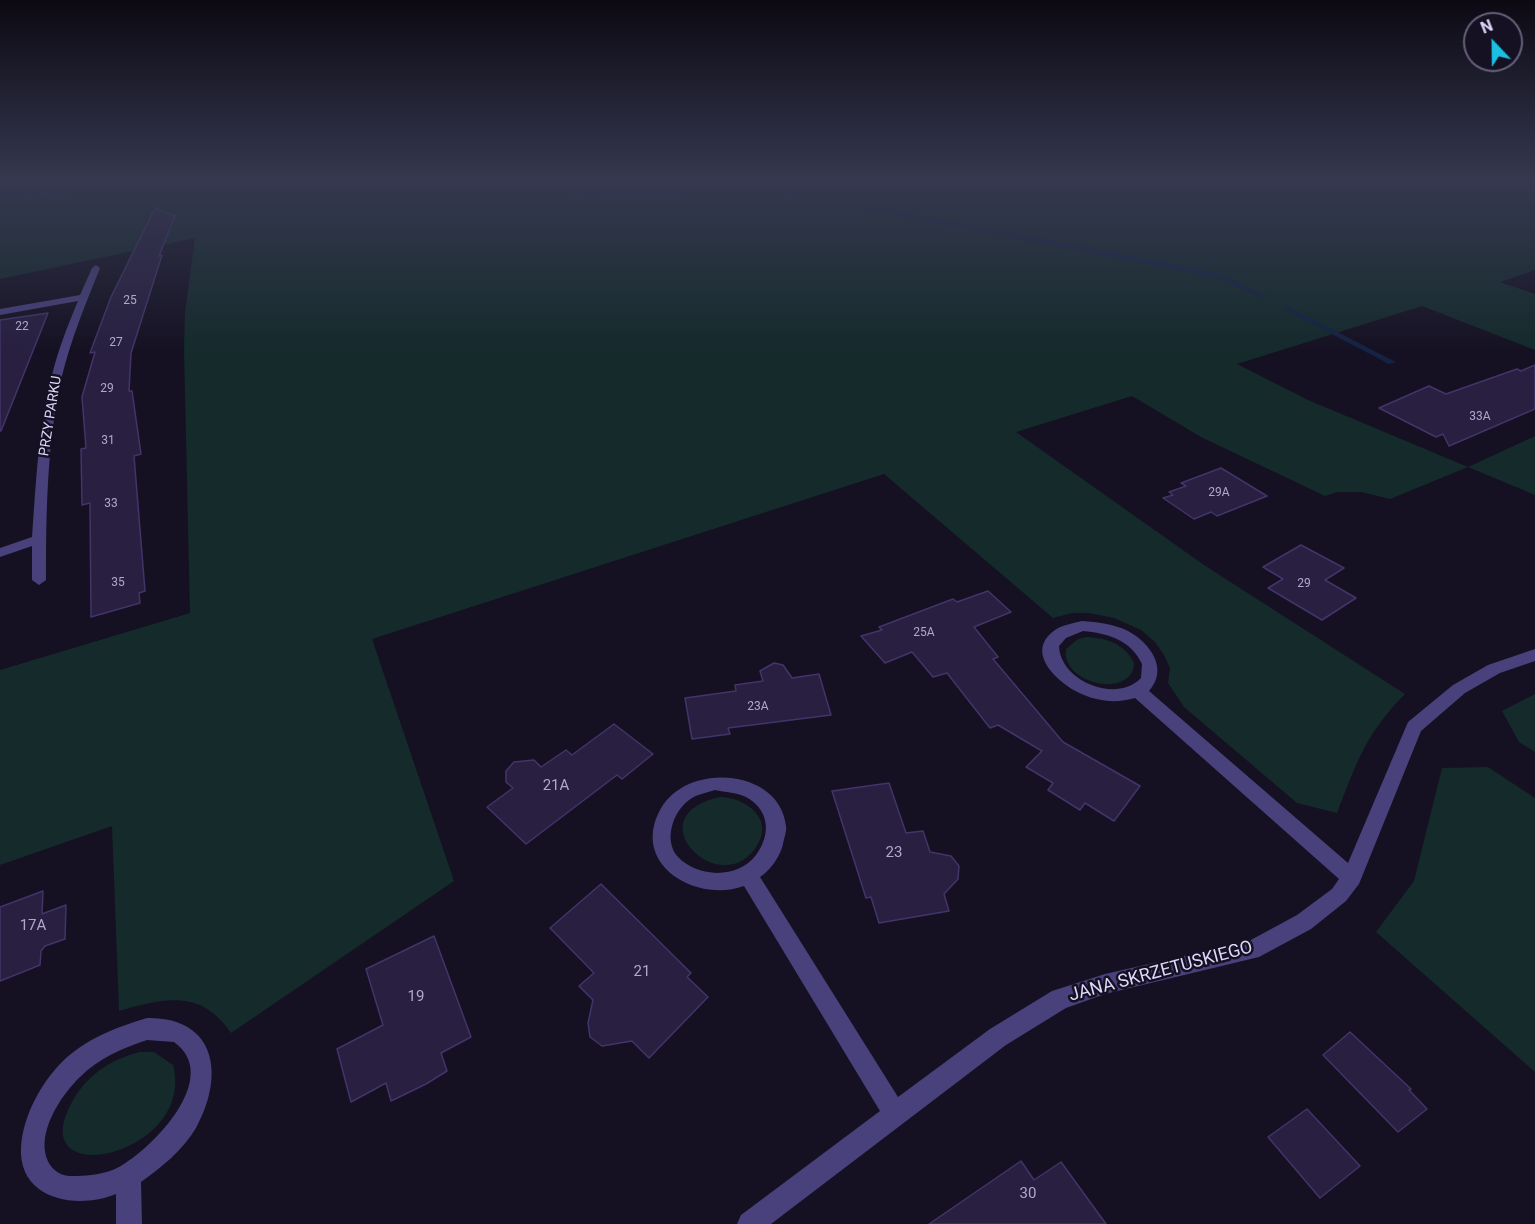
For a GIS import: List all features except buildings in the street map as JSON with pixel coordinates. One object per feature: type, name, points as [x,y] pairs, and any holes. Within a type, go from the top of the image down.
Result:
[{"type":"street","name":"PRZY PARKU","points":[[39,580],[45,437],[54,387],[67,341],[96,268]]},
{"type":"street","points":[[0,312],[84,297]]},
{"type":"street","points":[[0,554],[39,539]]},
{"type":"street","points":[[1082,626],[1103,628],[1124,635],[1145,653],[1151,664],[1151,674],[1147,684],[1138,691],[1107,696],[1074,685],[1053,665],[1050,654],[1052,643],[1058,635],[1082,626]]},
{"type":"street","name":"JANA SKRZETUSKIEGO","points":[[750,1224],[998,1037],[1060,999],[1105,984],[1252,950],[1304,922],[1339,895],[1352,878],[1414,727],[1459,689],[1494,669],[1535,655]]},
{"type":"street","points":[[1138,691],[1352,878]]},
{"type":"street","points":[[731,784],[754,792],[770,806],[777,820],[778,836],[773,851],[763,864],[748,875],[729,881],[709,882],[690,877],[675,867],[664,853],[660,837],[662,822],[670,807],[683,795],[699,786],[731,784]]},
{"type":"street","points":[[748,875],[895,1114]]},
{"type":"street","points":[[147,1029],[175,1031],[191,1041],[202,1064],[201,1088],[181,1130],[155,1157],[128,1176],[91,1189],[61,1188],[40,1174],[33,1160],[34,1134],[44,1106],[69,1071],[93,1051],[122,1036],[147,1029]]},
{"type":"street","points":[[128,1176],[129,1224]]},
{"type":"green space","points":[[0,238],[194,238],[0,279]]},
{"type":"green space","points":[[195,238],[1535,238],[1535,270],[1500,282],[1535,294],[1535,350],[1422,306],[1237,364],[1308,400],[1468,467],[1390,499],[1361,492],[1337,492],[1325,496],[1201,437],[1132,396],[1016,432],[1204,565],[1405,694],[1381,722],[1363,750],[1337,813],[1297,803],[1184,707],[1168,683],[1170,668],[1164,655],[1155,642],[1141,630],[1114,618],[1089,613],[1072,613],[1053,618],[884,474],[372,639],[454,881],[231,1033],[207,1009],[195,1003],[167,1001],[119,1011],[112,826],[0,865],[0,670],[190,613],[185,312]]},
{"type":"green space","points":[[1535,436],[1535,495],[1468,467]]},
{"type":"green space","points":[[1087,637],[1115,643],[1126,651],[1134,663],[1131,674],[1122,681],[1110,684],[1085,679],[1074,671],[1067,661],[1066,649],[1078,639]]},
{"type":"green space","points":[[1535,694],[1535,752],[1519,742],[1502,711]]},
{"type":"green space","points":[[1488,767],[1535,798],[1535,1072],[1376,932],[1414,881],[1442,768]]},
{"type":"green space","points":[[720,797],[738,801],[754,810],[762,825],[762,834],[758,844],[743,860],[725,865],[707,861],[693,850],[684,836],[684,821],[695,807]]},
{"type":"green space","points":[[140,1052],[154,1052],[173,1065],[173,1096],[160,1122],[138,1141],[112,1152],[88,1155],[70,1148],[63,1131],[72,1102],[78,1092],[101,1069],[119,1059]]},
{"type":"waterway","points":[[1026,238],[1218,275],[1264,297]]},
{"type":"waterway","points":[[1286,308],[1392,362]]}]
